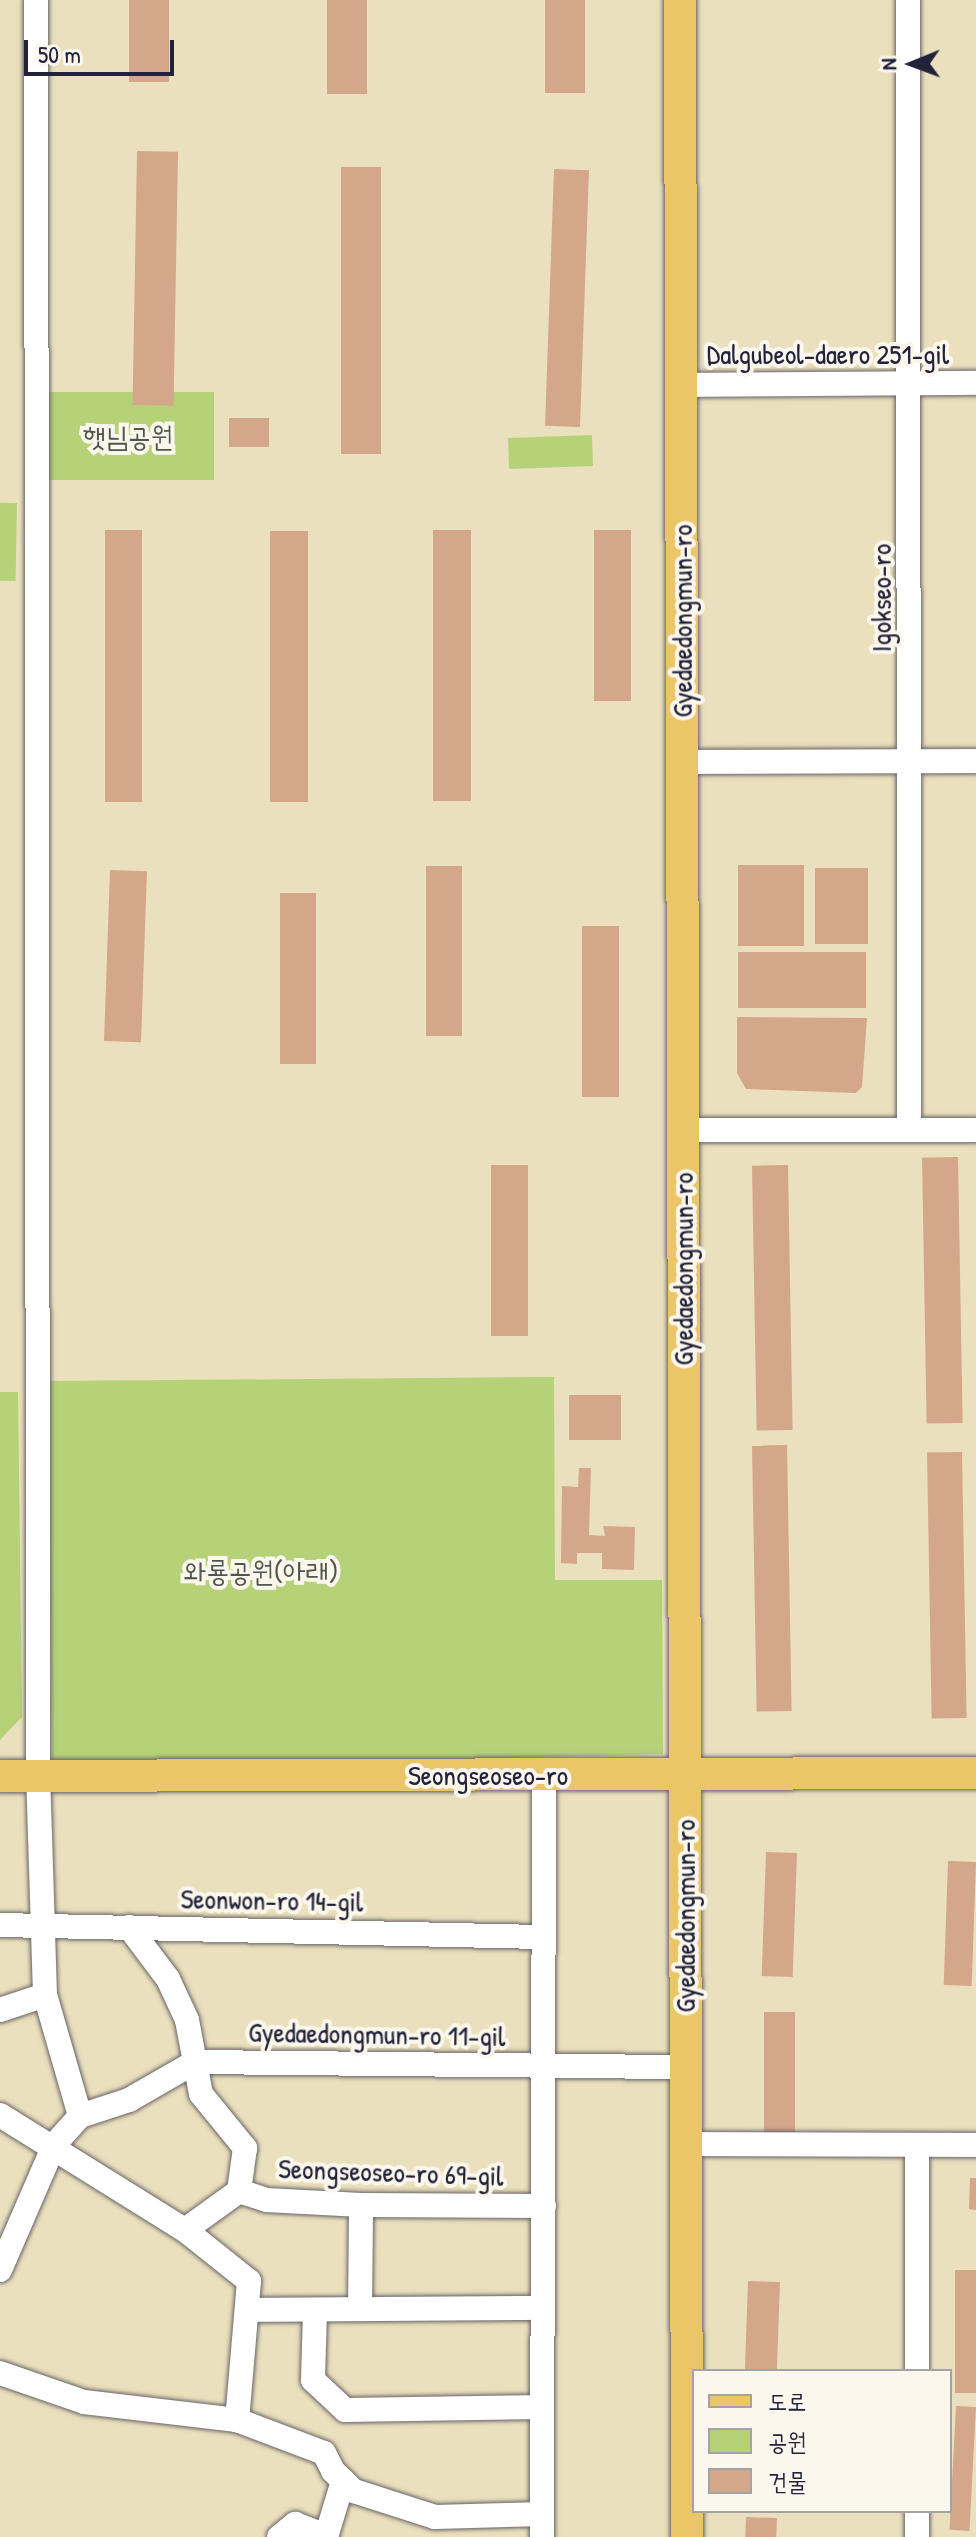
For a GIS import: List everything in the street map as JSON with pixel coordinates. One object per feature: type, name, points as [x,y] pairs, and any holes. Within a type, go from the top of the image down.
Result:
[{"type":"main road","name":"Gyedaedongmun-ro","points":[[680,0],[687,2537]]},
{"type":"main road","name":"Seongseoseo-ro","points":[[0,1776],[976,1773]]},
{"type":"street","points":[[36,0],[38,1776],[45,1995],[80,2116]]},
{"type":"street","name":"Igokseo-ro","points":[[908,0],[912,384],[909,1130]]},
{"type":"street","name":"Dalgubeol-daero 251-gil","points":[[681,385],[976,383]]},
{"type":"street","points":[[682,762],[976,761]]},
{"type":"street","points":[[683,1130],[976,1130]]},
{"type":"street","name":"Seongseoseo-ro 69-gil","points":[[542,2525],[544,1775]]},
{"type":"street","name":"Seonwon-ro 14-gil","points":[[0,1925],[543,1937]]},
{"type":"street","name":"Seongseoseo-ro 69-gil","points":[[129,1927],[168,1979],[187,2020],[201,2094],[245,2148],[239,2191],[266,2200],[361,2205],[544,2206]]},
{"type":"street","points":[[0,2010],[45,1995]]},
{"type":"street","points":[[0,2270],[54,2145],[80,2116],[129,2100],[195,2062]]},
{"type":"street","name":"Gyedaedongmun-ro 11-gil","points":[[195,2062],[686,2067]]},
{"type":"street","points":[[0,2115],[54,2145],[185,2230],[249,2281],[249,2310],[237,2420]]},
{"type":"street","points":[[686,2144],[976,2145]]},
{"type":"street","points":[[917,2145],[917,2369]]},
{"type":"street","points":[[185,2230],[239,2191]]},
{"type":"street","points":[[360,2309],[361,2205]]},
{"type":"street","points":[[249,2310],[315,2312],[543,2308]]},
{"type":"street","points":[[315,2312],[313,2380],[345,2410],[542,2407]]},
{"type":"street","points":[[0,2373],[84,2402],[237,2420],[324,2453],[343,2481],[354,2491],[435,2527],[542,2525]]},
{"type":"street","points":[[279,2537],[295,2524],[327,2536],[343,2481]]},
{"type":"street","points":[[917,2513],[917,2537]]},
{"type":"green space","name":"햇님공원","points":[[43,392],[214,392],[214,480],[43,480]]},
{"type":"green space","points":[[592,435],[593,466],[509,469],[508,438]]},
{"type":"green space","points":[[0,503],[17,503],[16,581],[0,581]]},
{"type":"green space","name":"와룡공원(아래)","points":[[554,1377],[555,1580],[662,1580],[663,1754],[52,1769],[49,1381]]},
{"type":"green space","points":[[0,1392],[18,1392],[22,1717],[0,1740]]},
{"type":"building","points":[[129,0],[169,0],[169,82],[129,82]]},
{"type":"building","points":[[327,0],[367,0],[367,94],[327,94]]},
{"type":"building","points":[[545,0],[585,0],[585,93],[545,93]]},
{"type":"building","points":[[137,151],[178,152],[174,406],[133,405]]},
{"type":"building","points":[[341,167],[381,167],[381,454],[341,454]]},
{"type":"building","points":[[554,169],[589,170],[580,427],[545,426]]},
{"type":"building","points":[[229,418],[269,418],[269,447],[229,447]]},
{"type":"building","points":[[105,530],[142,530],[142,802],[105,802]]},
{"type":"building","points":[[433,530],[471,530],[471,801],[433,801]]},
{"type":"building","points":[[594,530],[631,530],[631,701],[594,701]]},
{"type":"building","points":[[270,531],[308,531],[308,802],[270,802]]},
{"type":"building","points":[[738,865],[804,865],[804,946],[738,946]]},
{"type":"building","points":[[426,866],[462,866],[462,1036],[426,1036]]},
{"type":"building","points":[[815,868],[868,868],[868,944],[815,944]]},
{"type":"building","points":[[110,870],[147,871],[141,1042],[104,1041]]},
{"type":"building","points":[[280,893],[316,893],[316,1064],[280,1064]]},
{"type":"building","points":[[582,926],[619,926],[619,1097],[582,1097]]},
{"type":"building","points":[[738,952],[866,952],[866,1008],[738,1008]]},
{"type":"building","points":[[737,1017],[867,1018],[862,1087],[856,1093],[746,1089],[737,1073]]},
{"type":"building","points":[[958,1157],[963,1423],[927,1424],[922,1158]]},
{"type":"building","points":[[491,1165],[528,1165],[528,1336],[491,1336]]},
{"type":"building","points":[[788,1165],[793,1430],[757,1431],[752,1166]]},
{"type":"building","points":[[569,1395],[621,1395],[621,1440],[569,1440]]},
{"type":"building","points":[[787,1445],[792,1711],[757,1712],[752,1446]]},
{"type":"building","points":[[962,1452],[967,1718],[932,1719],[927,1453]]},
{"type":"building","points":[[579,1468],[591,1468],[589,1535],[605,1536],[603,1526],[635,1527],[634,1570],[602,1569],[602,1553],[577,1553],[577,1564],[561,1563],[562,1486],[578,1487]]},
{"type":"building","points":[[766,1852],[797,1853],[793,1977],[762,1976]]},
{"type":"building","points":[[948,1861],[976,1862],[972,1986],[944,1985]]},
{"type":"building","points":[[764,2012],[795,2012],[795,2135],[764,2135]]},
{"type":"building","points":[[970,2178],[976,2178],[976,2210],[969,2209]]},
{"type":"building","points":[[955,2270],[976,2270],[976,2393],[955,2393]]},
{"type":"building","points":[[748,2281],[780,2282],[777,2369],[745,2369]]},
{"type":"building","points":[[956,2406],[976,2407],[969,2531],[950,2530]]},
{"type":"building","points":[[746,2517],[777,2518],[776,2537],[745,2537]]}]
